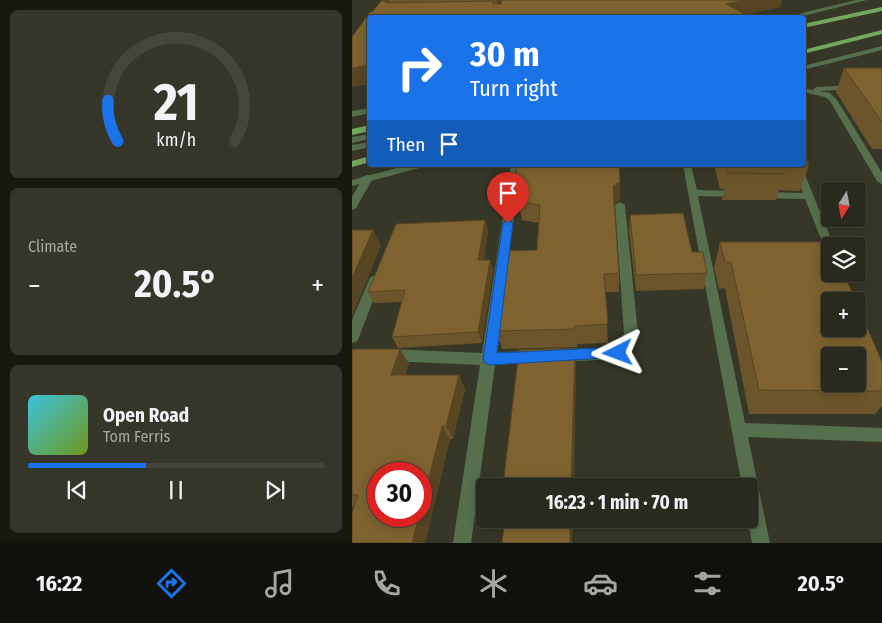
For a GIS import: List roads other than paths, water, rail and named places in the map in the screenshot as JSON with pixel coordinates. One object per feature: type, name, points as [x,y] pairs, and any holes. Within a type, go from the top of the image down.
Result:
[{"type":"main road","points":[[806,25],[882,9]]},
{"type":"main road","points":[[806,51],[882,32]]},
{"type":"main road","points":[[352,132],[367,129]]},
{"type":"main road","points":[[352,164],[367,161]]},
{"type":"street","points":[[797,15],[864,0]]},
{"type":"street","points":[[806,67],[882,48]]},
{"type":"street","points":[[352,114],[367,111]]},
{"type":"street","points":[[352,183],[411,167]]},
{"type":"street","points":[[462,543],[490,359],[516,167]]},
{"type":"street","points":[[352,206],[368,178]]},
{"type":"street","points":[[372,355],[490,359],[618,353],[628,344],[631,334],[620,205]]},
{"type":"street","points":[[352,337],[380,266]]},
{"type":"lane","points":[[806,90],[882,86]]},
{"type":"lane","points":[[806,90],[827,95],[832,100],[882,181]]},
{"type":"lane","points":[[352,140],[367,137]]},
{"type":"lane","points":[[352,148],[367,145]]},
{"type":"lane","points":[[687,167],[710,257],[739,430],[761,543]]},
{"type":"lane","points":[[798,167],[825,237]]},
{"type":"lane","points":[[693,193],[809,196]]},
{"type":"lane","points":[[739,430],[882,435]]}]
